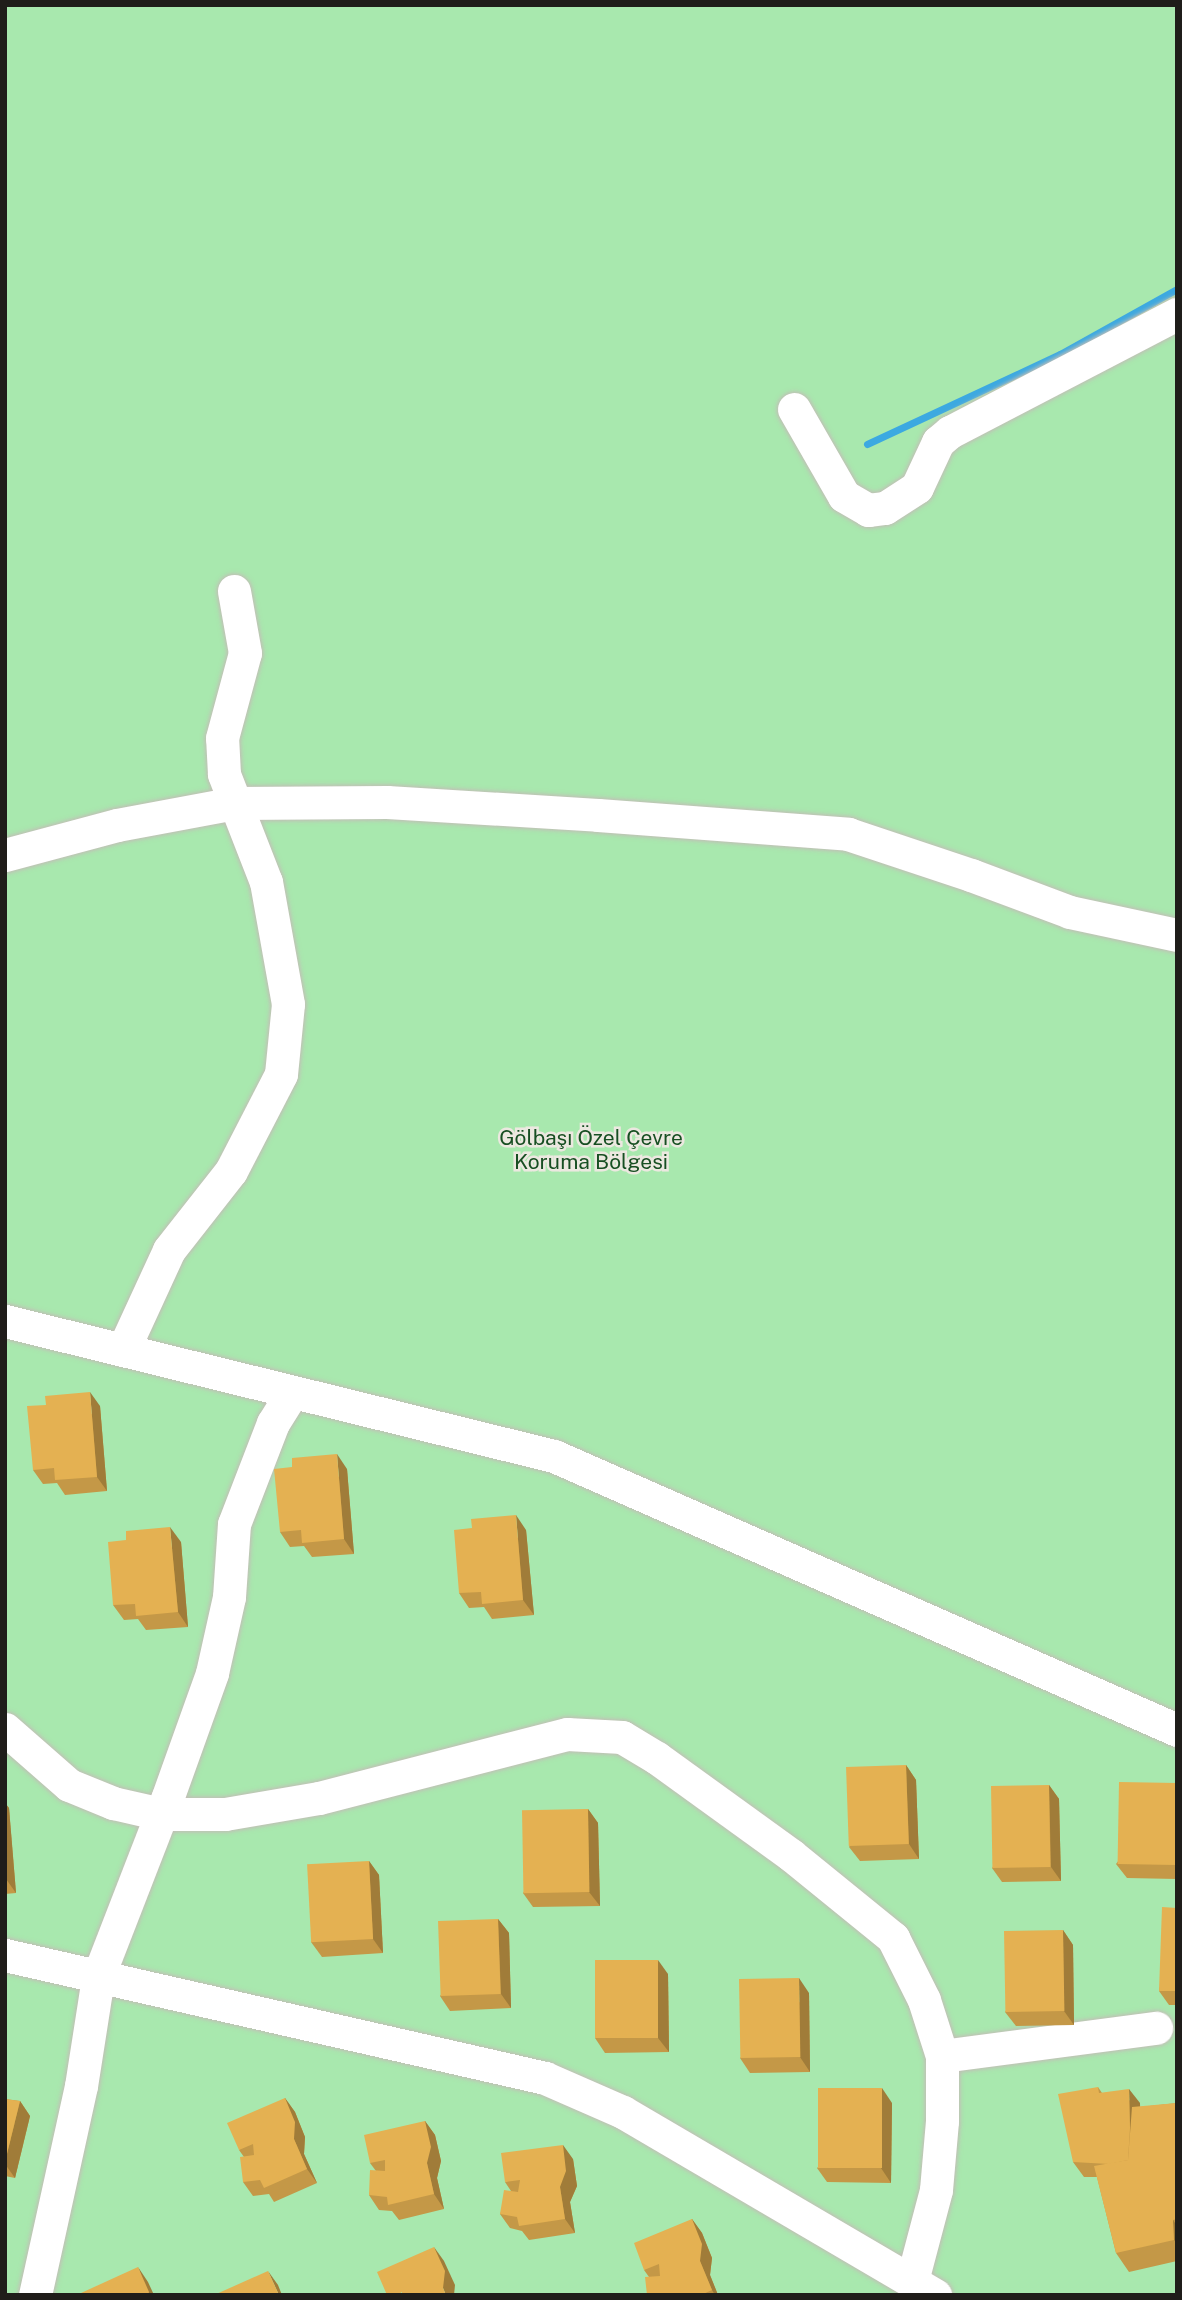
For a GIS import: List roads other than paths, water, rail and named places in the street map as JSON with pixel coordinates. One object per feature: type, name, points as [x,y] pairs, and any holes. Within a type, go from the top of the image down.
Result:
[{"type":"street","points":[[794,410],[844,496],[868,510],[885,508],[896,504],[917,487],[938,442],[950,432],[1177,314]]},
{"type":"street","points":[[123,1350],[169,1250],[231,1171],[281,1074],[288,1003],[266,882],[224,774],[222,738],[245,653],[234,591]]},
{"type":"street","points":[[5,855],[117,825],[235,803],[387,802],[848,834],[1070,912],[1177,935]]},
{"type":"street","points":[[5,1321],[554,1457],[1177,1730]]},
{"type":"street","points":[[35,2295],[80,2086],[98,1977],[162,1814],[223,1632],[229,1597],[234,1524],[273,1423],[292,1392]]},
{"type":"street","points":[[5,1729],[69,1785],[113,1803],[162,1814],[225,1814],[319,1798],[567,1734],[622,1737],[657,1758],[791,1855],[893,1938],[924,2000],[942,2056],[942,2120],[924,2288],[623,2112],[545,2078],[5,1955]]},
{"type":"street","points":[[942,2056],[1156,2028]]},
{"type":"waterway","points":[[867,444],[1060,354],[1177,289]]},
{"type":"park label","name":"Gölbaşı Özel Çevre Koruma Bölgesi","points":[[591,1150]]}]
